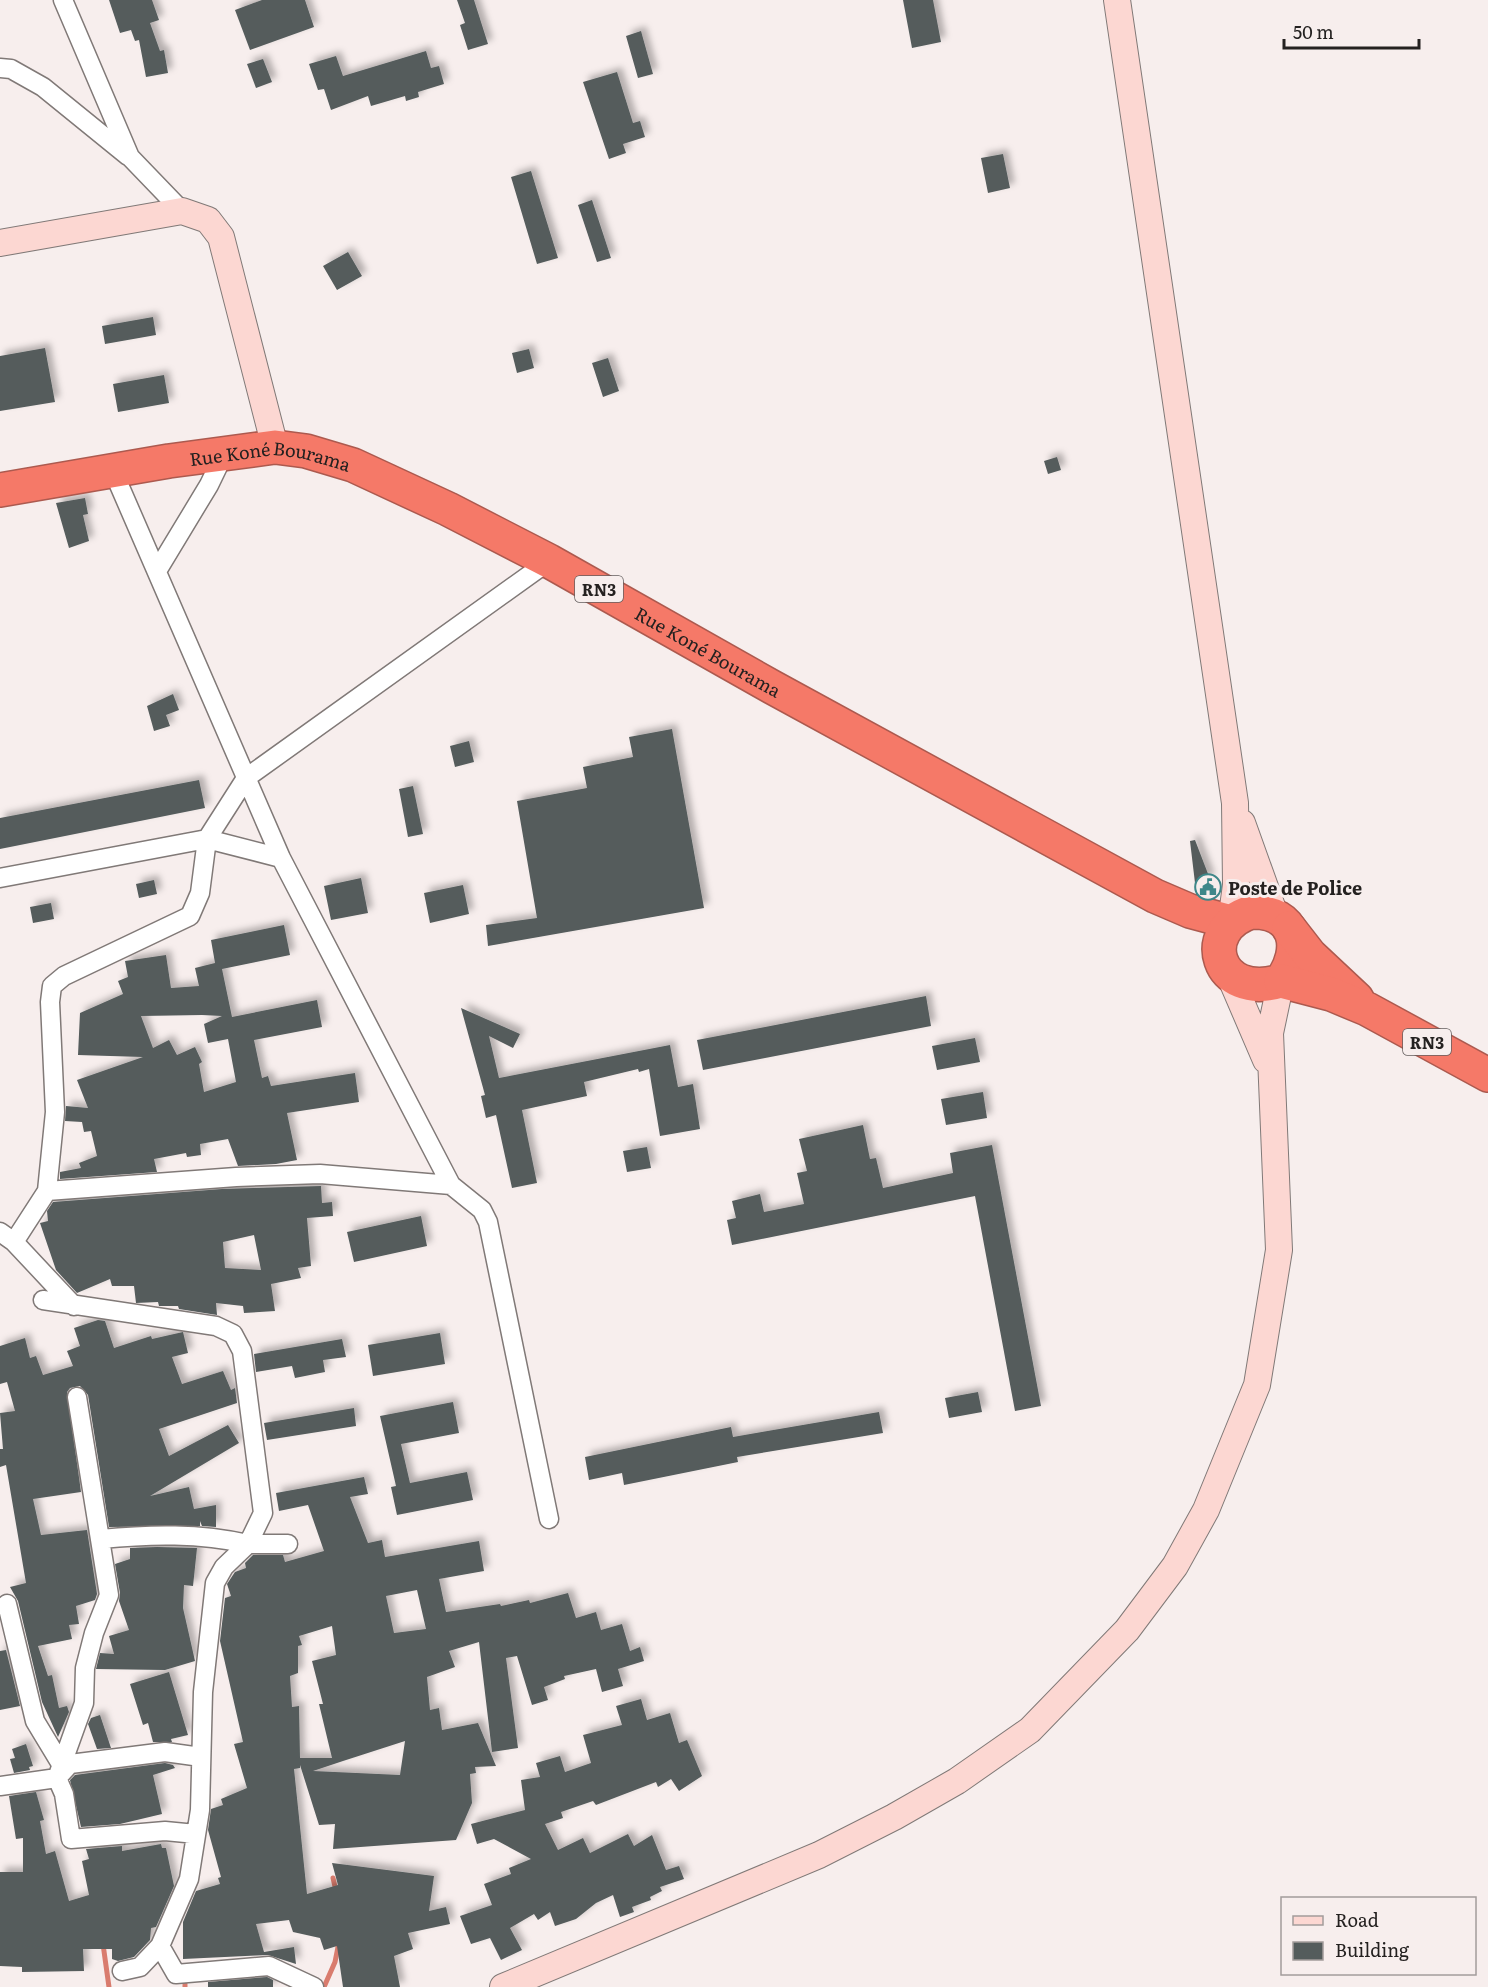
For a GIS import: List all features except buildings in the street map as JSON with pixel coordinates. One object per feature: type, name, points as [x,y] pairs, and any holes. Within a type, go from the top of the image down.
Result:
[{"type":"highway","name":"Rue Koné Bourama","points":[[0,490],[275,447],[306,451],[353,465],[448,508],[549,561],[772,687],[1155,896],[1190,910],[1231,922]]},
{"type":"highway","name":"Rue Koné Bourama","points":[[1155,896],[1200,938],[1229,974]]},
{"type":"highway","points":[[1229,974],[1222,962],[1220,948],[1222,934],[1231,922],[1251,912],[1280,919],[1293,936],[1296,952],[1291,967],[1281,981]]},
{"type":"highway","name":"RN3","points":[[1280,919],[1310,955],[1367,1008]]},
{"type":"highway","name":"RN3","points":[[1229,974],[1240,983],[1254,987],[1281,981],[1331,994],[1367,1008],[1488,1075]]},
{"type":"main road","points":[[1117,0],[1235,802],[1236,885],[1231,922]]},
{"type":"main road","points":[[0,243],[182,211],[208,220],[221,237],[275,447]]},
{"type":"main road","points":[[1235,802],[1280,919]]},
{"type":"main road","points":[[1229,974],[1270,1069]]},
{"type":"main road","points":[[503,1987],[819,1855],[894,1817],[957,1781],[1030,1730],[1127,1630],[1175,1566],[1206,1510],[1257,1385],[1279,1250],[1269,1033],[1281,981]]},
{"type":"street","points":[[63,0],[130,157]]},
{"type":"street","points":[[0,68],[11,69],[44,87],[130,157],[182,211]]},
{"type":"street","points":[[158,571],[209,485],[224,454]]},
{"type":"street","points":[[113,471],[281,858],[451,1185],[482,1210],[488,1222],[549,1519]]},
{"type":"street","points":[[74,1306],[7,1237],[47,1191],[55,1112],[50,1002],[52,986],[64,976],[190,916],[200,893],[207,839],[246,778],[549,561]]},
{"type":"street","points":[[0,878],[207,839],[281,858]]},
{"type":"street","points":[[47,1191],[236,1177],[320,1174],[451,1185]]},
{"type":"street","points":[[43,1300],[216,1326],[233,1334],[242,1351],[263,1513],[248,1544],[224,1567],[215,1583],[203,1692],[196,1834],[189,1879],[160,1946],[140,1967],[122,1971]]},
{"type":"street","points":[[59,1771],[84,1702],[85,1668],[94,1633],[109,1595],[77,1397]]},
{"type":"street","points":[[101,1539],[150,1535],[193,1536],[214,1537],[248,1544],[288,1544]]},
{"type":"street","points":[[7,1604],[35,1721],[59,1771],[71,1839],[165,1831],[196,1834]]},
{"type":"street","points":[[0,1786],[59,1771],[70,1764],[165,1752],[201,1757]]},
{"type":"street","points":[[160,1946],[176,1974],[269,1966],[314,1987]]},
{"type":"waterway","points":[[333,1878],[336,1891]]},
{"type":"waterway","points":[[324,1987],[335,1962],[339,1942]]},
{"type":"waterway","points":[[103,1944],[109,1987]]},
{"type":"place","name":"Poste de Police","points":[[1208,887]]}]
